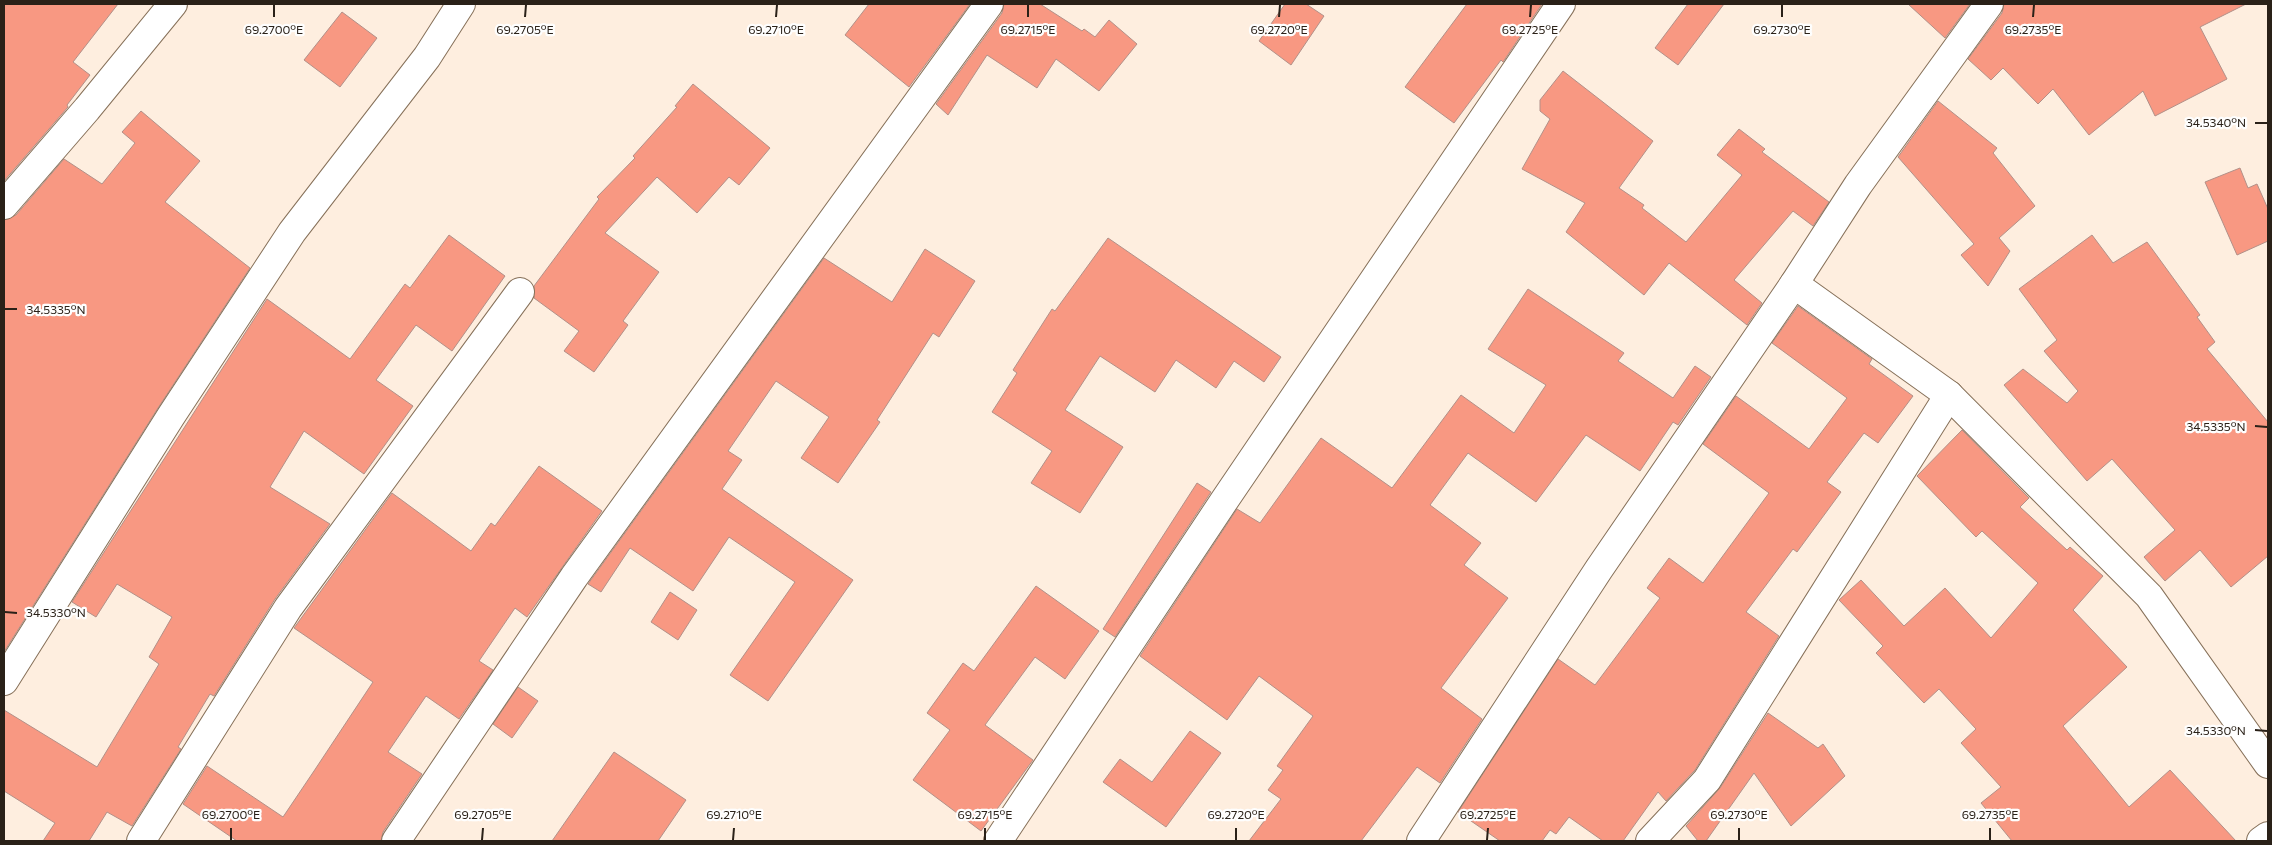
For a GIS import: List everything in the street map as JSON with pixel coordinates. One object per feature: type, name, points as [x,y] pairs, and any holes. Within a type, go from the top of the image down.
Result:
[{"type":"street","points":[[4,205],[87,109],[173,4]]},
{"type":"street","points":[[4,681],[171,416],[292,232],[427,57],[461,4]]},
{"type":"street","points":[[396,841],[580,568],[989,4]]},
{"type":"street","points":[[998,841],[1218,510],[1561,4]]},
{"type":"street","points":[[1421,841],[1599,570],[1794,284],[1858,185],[1989,4]]},
{"type":"street","points":[[1794,284],[1949,395],[2149,596],[2268,764]]},
{"type":"street","points":[[140,841],[288,608],[520,292]]},
{"type":"street","points":[[1650,841],[1707,780],[1949,395]]},
{"type":"street","points":[[2261,841],[2268,836]]},
{"type":"building","points":[[4,4],[118,4],[73,62],[90,75],[67,105],[68,107],[4,181]]},
{"type":"building","points":[[869,4],[970,4],[909,87],[845,35]]},
{"type":"building","points":[[1004,4],[1040,4],[1082,31],[1084,29],[1095,37],[1109,20],[1137,44],[1099,91],[1056,59],[1037,88],[987,55],[948,115],[936,104],[1002,13]]},
{"type":"building","points":[[1285,4],[1306,4],[1324,16],[1291,65],[1259,41]]},
{"type":"building","points":[[1467,4],[1542,4],[1503,62],[1501,60],[1454,123],[1405,87]]},
{"type":"building","points":[[1688,4],[1724,4],[1678,65],[1655,48]]},
{"type":"building","points":[[1908,4],[1970,4],[1945,38]]},
{"type":"building","points":[[2004,4],[2246,4],[2200,27],[2227,79],[2155,116],[2143,91],[2089,135],[2053,89],[2038,104],[2003,68],[1991,80],[1968,59],[2002,13]]},
{"type":"building","points":[[342,12],[377,38],[340,87],[304,60]]},
{"type":"building","points":[[1563,71],[1653,141],[1619,188],[1644,205],[1642,208],[1686,242],[1742,175],[1717,155],[1739,129],[1765,149],[1762,152],[1829,202],[1813,226],[1793,211],[1734,280],[1762,303],[1747,325],[1669,263],[1644,295],[1566,232],[1585,203],[1522,169],[1550,119],[1540,111],[1540,100]]},
{"type":"building","points":[[693,84],[770,148],[739,185],[729,177],[697,213],[657,177],[605,233],[659,272],[623,321],[628,325],[594,372],[564,351],[579,331],[534,298],[534,286],[599,199],[597,197],[635,158],[633,156],[677,107],[675,106]]},
{"type":"building","points":[[1938,101],[1997,148],[1993,153],[2035,206],[1999,238],[2010,251],[1988,286],[1961,255],[1974,244],[1898,157]]},
{"type":"building","points":[[141,111],[200,161],[165,202],[250,268],[158,408],[4,652],[4,220],[16,215],[64,159],[102,184],[135,143],[122,132]]},
{"type":"building","points":[[2240,168],[2248,188],[2257,184],[2268,209],[2268,241],[2237,255],[2205,182]]},
{"type":"building","points":[[449,235],[505,276],[452,351],[416,325],[376,380],[413,406],[364,474],[304,431],[270,487],[330,524],[275,599],[214,696],[210,694],[178,747],[181,749],[132,826],[107,812],[89,841],[43,841],[55,823],[4,791],[4,710],[97,767],[159,664],[149,657],[172,617],[117,584],[96,617],[72,602],[267,299],[350,359],[405,284],[410,288]]},
{"type":"building","points":[[2092,235],[2113,263],[2147,242],[2200,315],[2197,317],[2215,342],[2207,349],[2268,422],[2268,556],[2231,587],[2200,550],[2165,581],[2144,557],[2175,530],[2112,459],[2087,481],[2004,385],[2023,369],[2067,403],[2078,391],[2044,351],[2057,340],[2019,289]]},
{"type":"building","points":[[1108,238],[1281,357],[1264,382],[1234,361],[1216,388],[1176,360],[1155,392],[1100,356],[1065,410],[1123,447],[1080,513],[1031,483],[1052,451],[992,412],[1017,373],[1013,370],[1052,309],[1055,311]]},
{"type":"building","points":[[925,249],[975,281],[939,337],[933,333],[877,420],[880,422],[838,483],[801,458],[829,417],[776,381],[728,451],[742,460],[722,489],[853,580],[768,701],[730,675],[795,582],[729,537],[693,591],[630,548],[601,592],[588,584],[824,258],[892,302]]},
{"type":"building","points":[[1528,289],[1624,353],[1618,361],[1673,398],[1695,366],[1711,377],[1678,425],[1673,422],[1640,471],[1586,435],[1536,502],[1468,453],[1430,505],[1481,543],[1464,565],[1508,598],[1441,688],[1482,719],[1440,783],[1417,767],[1361,841],[1249,841],[1281,799],[1268,790],[1283,770],[1277,766],[1313,716],[1259,676],[1227,720],[1140,656],[1237,509],[1260,523],[1321,438],[1392,488],[1461,395],[1514,433],[1546,385],[1488,349]]},
{"type":"building","points":[[1798,306],[1872,359],[1869,364],[1913,396],[1878,443],[1864,433],[1827,482],[1841,492],[1797,552],[1793,549],[1746,612],[1779,636],[1695,770],[1666,801],[1658,792],[1623,841],[1603,841],[1569,817],[1556,834],[1550,830],[1542,841],[1500,841],[1458,812],[1558,659],[1595,685],[1660,598],[1647,588],[1669,558],[1703,583],[1769,493],[1703,444],[1736,396],[1809,449],[1847,398],[1772,343]]},
{"type":"building","points":[[1962,430],[2029,498],[2020,507],[2067,550],[2070,547],[2103,576],[2073,610],[2127,667],[2063,726],[2129,807],[2170,770],[2236,841],[2012,841],[1981,803],[2001,787],[1961,743],[1976,729],[1939,689],[1924,703],[1876,653],[1883,646],[1839,600],[1861,580],[1904,626],[1945,588],[1991,638],[2038,583],[1982,531],[1976,537],[1917,476]]},
{"type":"building","points":[[539,466],[602,511],[527,617],[515,608],[479,661],[493,670],[459,719],[426,696],[388,752],[422,774],[383,832],[381,841],[237,841],[183,804],[207,766],[283,817],[314,771],[373,682],[294,628],[392,493],[471,551],[491,523],[495,526]]},
{"type":"building","points":[[1197,483],[1211,492],[1115,637],[1103,629]]},
{"type":"building","points":[[1036,586],[1099,631],[1065,679],[1035,657],[985,725],[1033,760],[981,831],[913,780],[950,730],[927,713],[963,663],[974,671]]},
{"type":"building","points":[[670,592],[697,610],[678,640],[651,622]]},
{"type":"building","points":[[518,687],[538,701],[512,738],[493,724]]},
{"type":"building","points":[[1768,713],[1818,748],[1823,744],[1845,776],[1791,826],[1754,773],[1706,841],[1698,841],[1686,826],[1720,788]]},
{"type":"building","points":[[1190,731],[1221,753],[1166,827],[1103,782],[1120,759],[1152,782]]},
{"type":"building","points":[[614,752],[686,800],[658,841],[552,841]]}]
